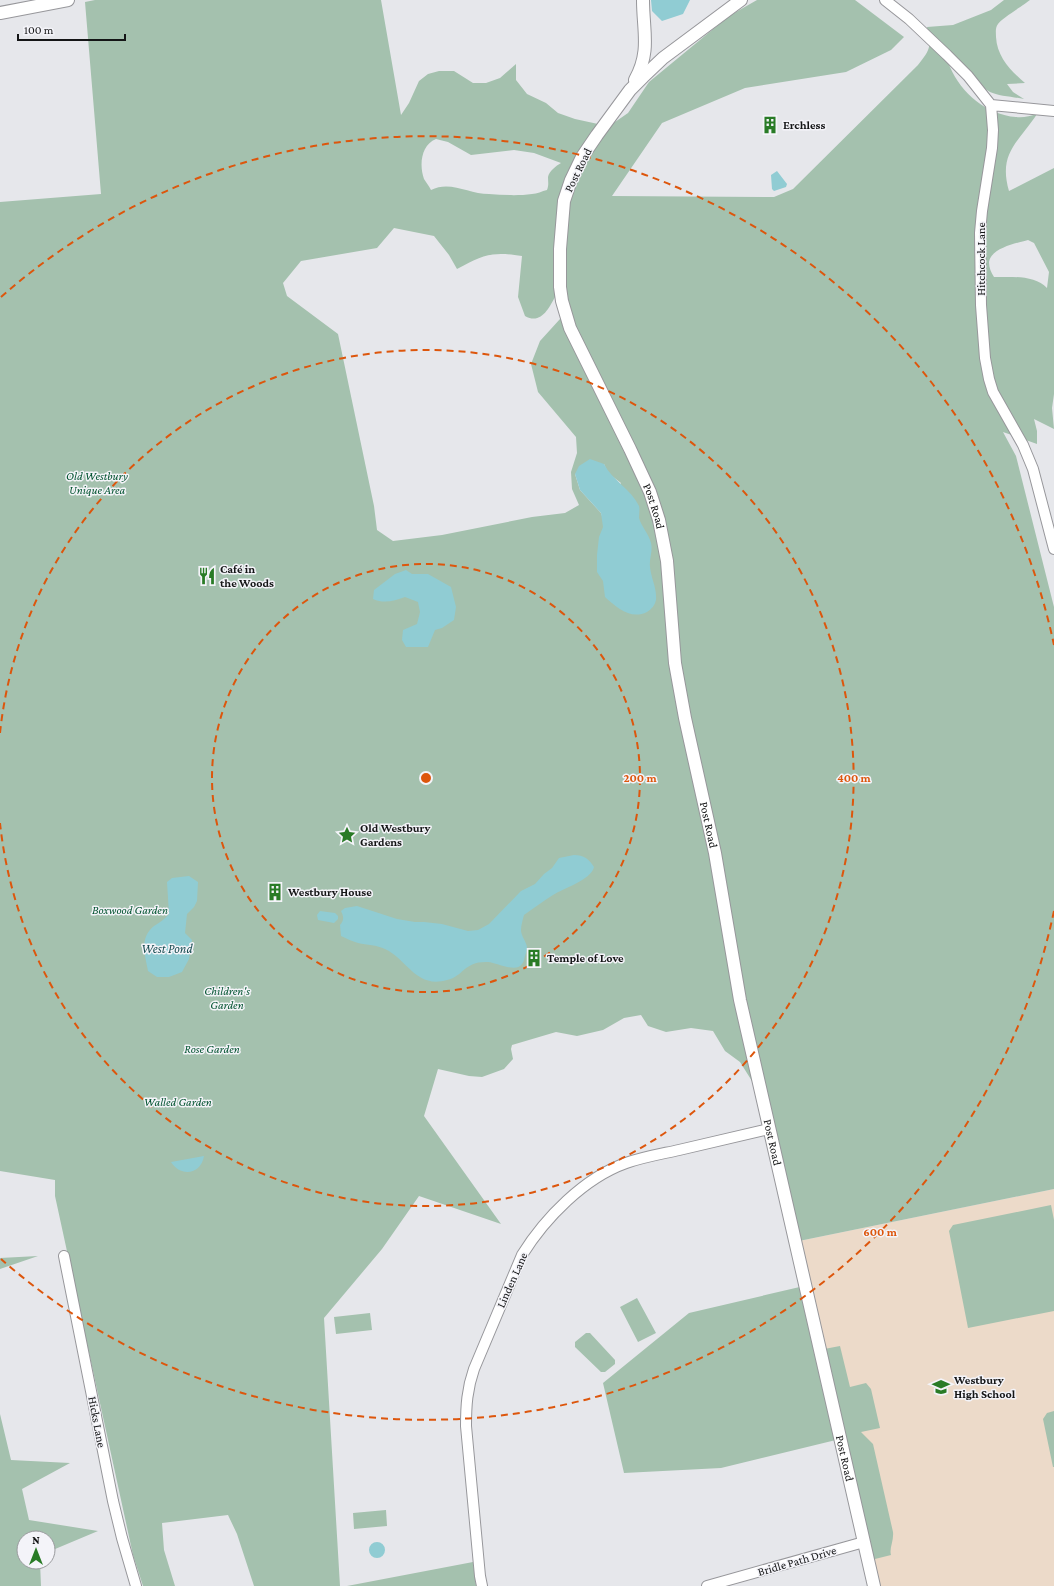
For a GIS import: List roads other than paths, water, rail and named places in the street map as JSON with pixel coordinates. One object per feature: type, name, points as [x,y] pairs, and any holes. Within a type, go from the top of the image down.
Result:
[{"type":"main road","points":[[0,13],[68,0]]},
{"type":"main road","name":"Post Road","points":[[630,90],[642,65],[645,51],[643,0]]},
{"type":"main road","name":"Post Road","points":[[740,0],[663,58],[630,90],[582,157],[571,180],[564,201],[561,223],[560,287],[562,302],[570,328],[650,492],[659,520],[667,562],[675,663],[685,718],[714,849],[740,1000],[874,1586]]},
{"type":"main road","points":[[645,51],[652,59],[663,58]]},
{"type":"street","points":[[885,0],[947,54],[968,76],[991,105],[1054,111]]},
{"type":"street","name":"Hitchcock Lane","points":[[991,105],[993,130],[992,148],[980,233],[981,305],[985,358],[989,379],[994,392],[1024,447],[1033,469],[1054,550]]},
{"type":"street","name":"Linden Lane","points":[[482,1586],[478,1561],[466,1426],[468,1386],[522,1255],[530,1240],[574,1194],[596,1178],[612,1169],[639,1159],[769,1130]]},
{"type":"street","name":"Hicks Lane","points":[[64,1256],[113,1501],[136,1586]]},
{"type":"street","name":"Bridle Path Drive","points":[[707,1586],[864,1542]]},
{"type":"water","points":[[651,0],[690,0],[683,14],[662,21],[652,11]]},
{"type":"water","points":[[777,171],[787,184],[786,187],[774,191],[772,189],[771,175]]},
{"type":"water","points":[[590,459],[604,464],[607,470],[636,500],[639,506],[639,518],[649,536],[651,543],[652,549],[650,567],[656,596],[656,602],[647,612],[635,615],[624,612],[605,597],[603,581],[597,572],[599,537],[603,527],[601,513],[580,490],[575,474],[579,466]]},
{"type":"water","points":[[406,570],[412,574],[428,574],[451,587],[456,607],[454,620],[442,628],[435,630],[428,647],[406,647],[402,640],[403,630],[417,624],[420,612],[418,602],[405,597],[389,601],[377,601],[373,599],[374,590],[395,574]]},
{"type":"water","points":[[574,855],[581,856],[588,860],[594,867],[592,872],[583,880],[553,895],[524,915],[521,930],[527,948],[523,962],[519,967],[511,968],[488,962],[480,962],[469,966],[453,978],[436,982],[420,977],[400,959],[385,949],[358,943],[341,936],[340,925],[343,915],[341,911],[345,908],[357,906],[397,919],[442,924],[468,931],[478,930],[489,924],[521,891],[535,884],[552,868],[559,858]]},
{"type":"water","name":"West Pond","points":[[189,876],[198,882],[197,901],[194,907],[187,914],[185,933],[192,940],[189,959],[182,972],[169,977],[157,977],[148,971],[144,947],[146,936],[154,926],[169,914],[167,882],[172,878]]},
{"type":"water","points":[[320,911],[335,913],[338,916],[338,919],[334,923],[318,920],[317,915]]},
{"type":"water","points":[[204,1156],[199,1167],[190,1172],[180,1170],[171,1162]]},
{"type":"water","points":[[374,1542],[380,1542],[385,1547],[383,1556],[380,1558],[374,1558],[369,1553],[369,1547]]},
{"type":"place","name":"Erchless","points":[[770,125]]},
{"type":"place","name":"Café in the Woods","points":[[207,576]]},
{"type":"place","name":"Old Westbury Gardens","points":[[347,835]]},
{"type":"place","name":"Westbury House","points":[[275,892]]},
{"type":"place","name":"Temple of Love","points":[[534,958]]},
{"type":"place","name":"Westbury High School","points":[[941,1387]]},
{"type":"park label","name":"Old Westbury Unique Area","points":[[97,483]]},
{"type":"park label","name":"Boxwood Garden","points":[[130,910]]},
{"type":"park label","name":"Children's Garden","points":[[227,998]]},
{"type":"park label","name":"Rose Garden","points":[[212,1049]]},
{"type":"park label","name":"Walled Garden","points":[[178,1102]]}]
